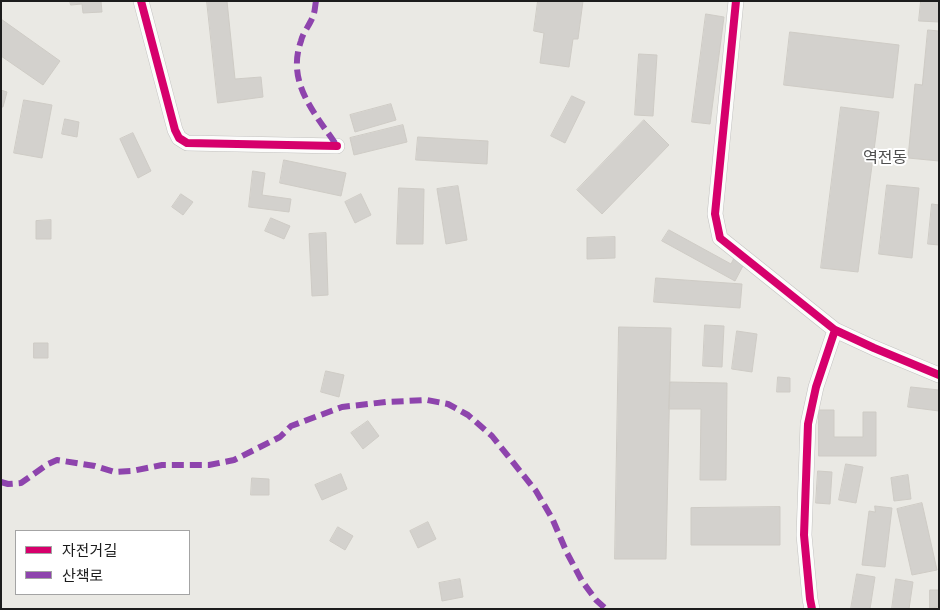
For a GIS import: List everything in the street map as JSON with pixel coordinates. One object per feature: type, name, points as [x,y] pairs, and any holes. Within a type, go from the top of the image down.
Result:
[{"type":"street","points":[[141,1],[179,138],[187,143],[337,146]]},
{"type":"street","points":[[736,1],[715,214],[720,238],[835,330],[939,375]]},
{"type":"street","points":[[812,609],[804,535],[808,424],[816,388],[835,330]]},
{"type":"building","points":[[70,1],[101,1],[102,12],[83,13],[82,4],[71,5]]},
{"type":"building","points":[[207,1],[227,1],[235,79],[261,77],[263,97],[218,103]]},
{"type":"building","points":[[538,1],[583,1],[578,39],[573,39],[569,67],[540,63],[544,33],[534,31]]},
{"type":"building","points":[[921,1],[939,1],[939,22],[919,21]]},
{"type":"building","points":[[706,14],[724,17],[710,124],[692,122]]},
{"type":"building","points":[[1,19],[60,61],[43,85],[1,56]]},
{"type":"building","points":[[928,30],[939,31],[939,161],[908,158],[915,84],[922,85]]},
{"type":"building","points":[[790,32],[899,45],[893,98],[784,85]]},
{"type":"building","points":[[639,54],[657,55],[653,116],[635,115]]},
{"type":"building","points":[[1,90],[7,92],[3,107],[1,107]]},
{"type":"building","points":[[572,96],[585,102],[565,143],[551,136]]},
{"type":"building","points":[[24,100],[52,105],[42,158],[14,153]]},
{"type":"building","points":[[391,104],[396,120],[355,132],[350,115]]},
{"type":"building","points":[[841,107],[879,112],[858,272],[821,268]]},
{"type":"building","points":[[65,119],[79,122],[77,137],[62,134]]},
{"type":"building","points":[[644,120],[669,145],[602,214],[577,190]]},
{"type":"building","points":[[403,125],[407,142],[354,155],[350,138]]},
{"type":"building","points":[[133,133],[151,171],[138,178],[120,139]]},
{"type":"building","points":[[418,137],[488,141],[487,164],[416,160]]},
{"type":"building","points":[[284,160],[346,173],[341,196],[280,183]]},
{"type":"building","points":[[253,171],[265,173],[262,195],[291,199],[289,212],[249,207]]},
{"type":"building","points":[[887,185],[919,188],[912,258],[879,254]]},
{"type":"building","points":[[458,186],[467,240],[446,244],[437,189]]},
{"type":"building","points":[[399,188],[424,189],[423,244],[397,244]]},
{"type":"building","points":[[181,194],[193,202],[183,215],[172,207]]},
{"type":"building","points":[[361,194],[371,215],[355,223],[345,202]]},
{"type":"building","points":[[932,204],[939,205],[939,245],[928,244]]},
{"type":"building","points":[[271,218],[290,226],[284,239],[265,231]]},
{"type":"building","points":[[51,220],[51,239],[36,239],[36,221]]},
{"type":"building","points":[[669,230],[731,264],[734,258],[744,264],[735,281],[662,241]]},
{"type":"building","points":[[326,233],[328,295],[312,296],[309,234]]},
{"type":"building","points":[[615,237],[615,258],[587,259],[587,238]]},
{"type":"building","points":[[656,278],[742,284],[740,308],[654,302]]},
{"type":"building","points":[[705,325],[724,326],[722,367],[703,366]]},
{"type":"building","points":[[619,327],[671,328],[666,559],[615,559]]},
{"type":"building","points":[[737,331],[757,334],[752,372],[732,369]]},
{"type":"building","points":[[34,343],[48,343],[48,358],[34,358]]},
{"type":"building","points":[[326,371],[344,375],[339,397],[321,392]]},
{"type":"building","points":[[778,377],[790,378],[790,392],[777,392]]},
{"type":"building","points":[[670,382],[727,383],[726,480],[700,480],[701,409],[669,409]]},
{"type":"building","points":[[911,387],[939,390],[939,411],[908,407]]},
{"type":"building","points":[[819,410],[834,410],[834,437],[863,437],[863,412],[876,412],[876,456],[819,456]]},
{"type":"building","points":[[368,421],[379,436],[363,449],[351,433]]},
{"type":"building","points":[[846,464],[863,467],[856,503],[839,500]]},
{"type":"building","points":[[818,471],[832,472],[830,504],[816,503]]},
{"type":"building","points":[[341,474],[347,489],[322,500],[315,485]]},
{"type":"building","points":[[908,475],[911,499],[894,501],[891,478]]},
{"type":"building","points":[[252,478],[269,479],[269,495],[251,495]]},
{"type":"building","points":[[922,503],[937,570],[912,575],[897,509]]},
{"type":"building","points":[[875,506],[892,508],[885,567],[862,565],[869,511],[875,512]]},
{"type":"building","points":[[780,507],[780,545],[691,545],[691,508]]},
{"type":"building","points":[[428,522],[436,539],[418,548],[410,531]]},
{"type":"building","points":[[338,527],[353,536],[345,550],[330,541]]},
{"type":"building","points":[[857,574],[875,577],[870,609],[851,609]]},
{"type":"building","points":[[460,579],[463,597],[442,601],[439,583]]},
{"type":"building","points":[[896,579],[913,582],[909,609],[892,609]]},
{"type":"building","points":[[930,590],[939,590],[939,607],[930,608]]},
{"type":"marked path","points":[[316,1],[314,14],[301,41],[297,56],[297,70],[305,97],[337,146]]},
{"type":"marked path","points":[[1,482],[8,484],[21,483],[57,460],[95,466],[115,472],[132,471],[162,465],[209,465],[234,460],[280,437],[291,426],[342,407],[427,400],[448,404],[468,415],[492,436],[536,491],[552,518],[567,553],[582,581],[596,600],[606,609]]},
{"type":"cycle path","points":[[141,1],[175,130],[179,138],[187,143],[337,146]]},
{"type":"cycle path","points":[[736,1],[715,214],[720,238],[835,330],[939,375]]},
{"type":"cycle path","points":[[812,609],[804,535],[808,424],[816,387],[835,330]]},
{"type":"district","name":"역전동","points":[[885,158]]}]
